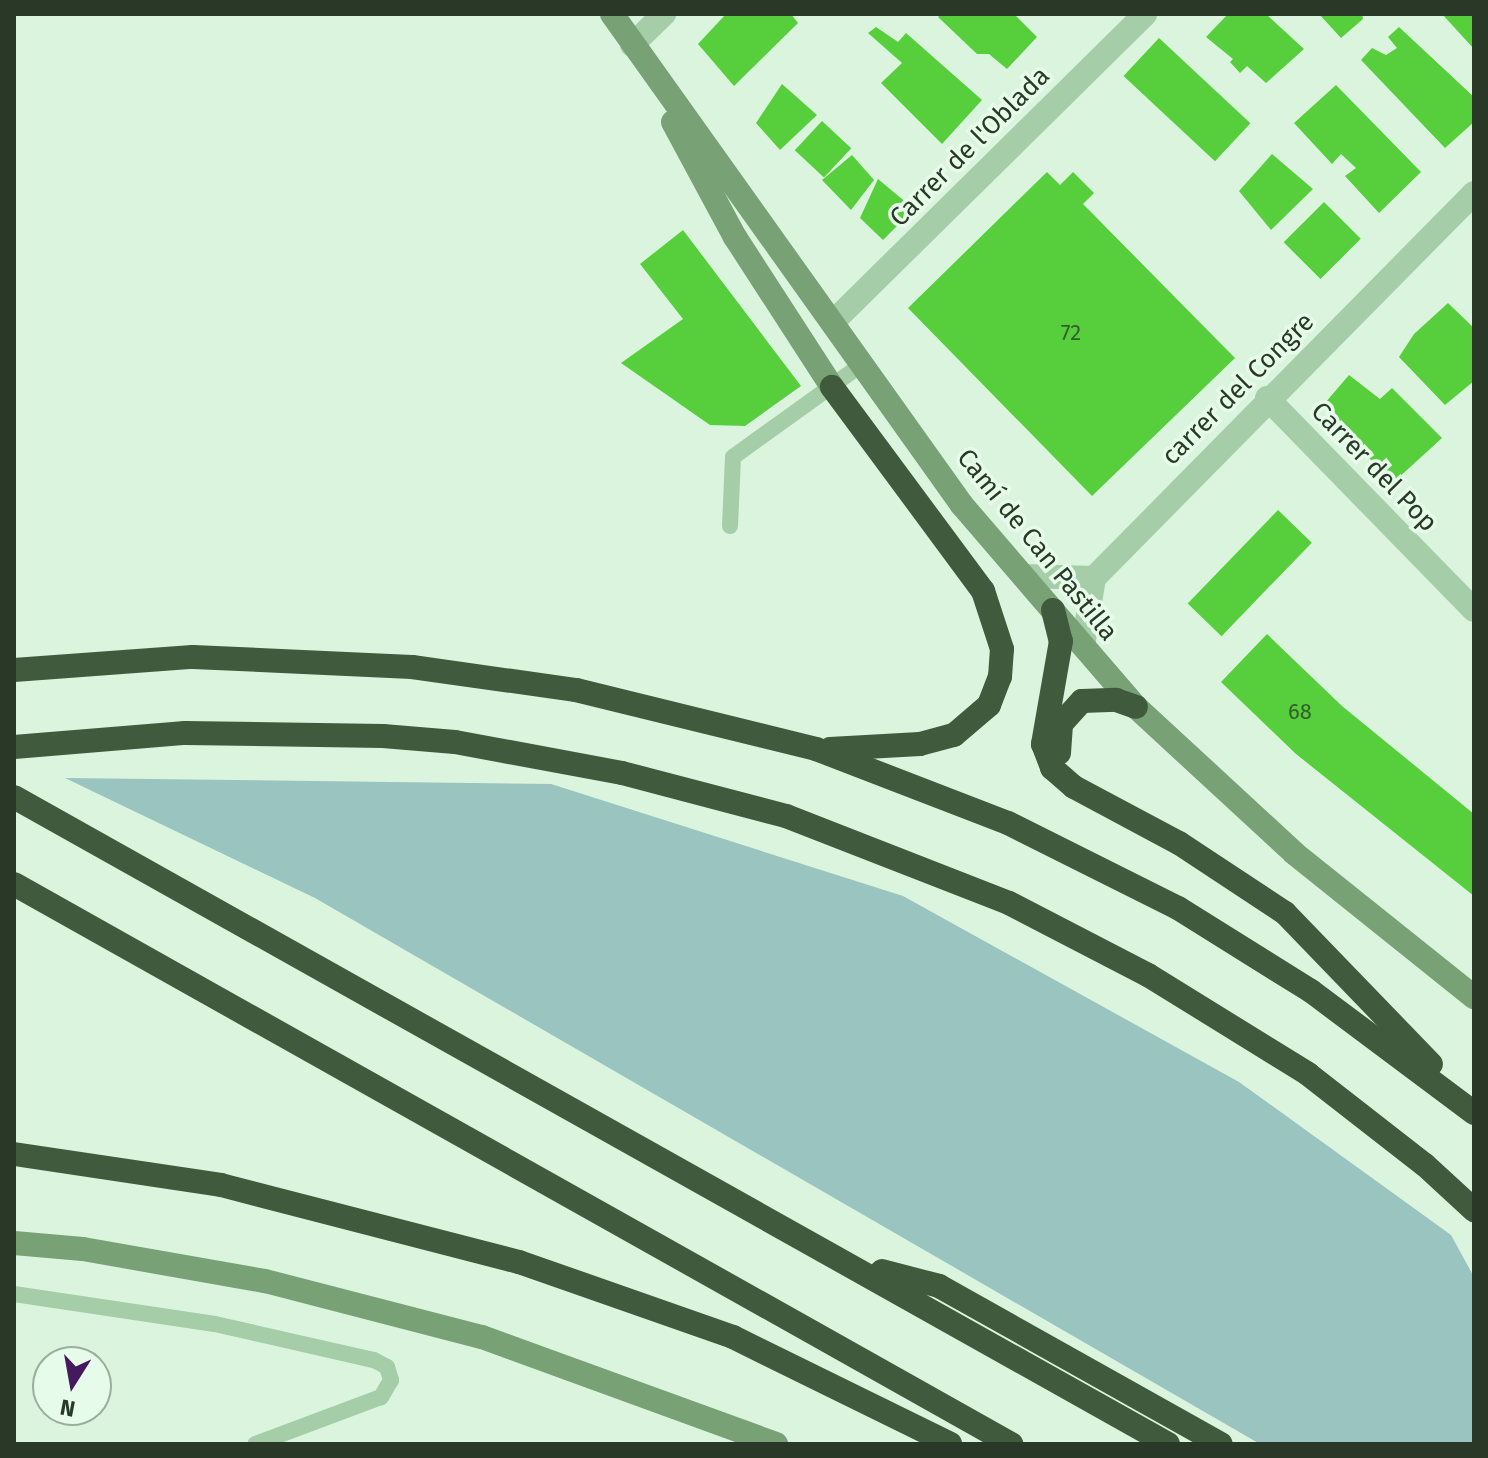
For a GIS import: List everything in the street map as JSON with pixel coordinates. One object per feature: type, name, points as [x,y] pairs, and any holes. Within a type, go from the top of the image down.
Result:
[{"type":"highway","points":[[816,749],[920,744],[954,735],[989,705],[1002,664],[1000,635],[983,591],[832,387]]},
{"type":"highway","points":[[1053,610],[1061,641],[1043,744],[1052,768],[1074,787],[1179,843],[1285,913],[1360,986],[1471,1111]]},
{"type":"highway","points":[[14,670],[193,657],[412,667],[591,693],[816,749],[1008,823],[1178,908],[1311,991],[1471,1111]]},
{"type":"highway","points":[[1074,787],[1058,745],[1066,715],[1082,701],[1096,698],[1136,707]]},
{"type":"highway","points":[[14,747],[81,740],[250,732],[455,742],[622,773],[786,816],[997,897],[1148,975],[1308,1074],[1425,1165],[1474,1210]]},
{"type":"highway","points":[[14,797],[1168,1444]]},
{"type":"highway","points":[[14,884],[1011,1444]]},
{"type":"highway","points":[[14,1154],[221,1185],[519,1262],[733,1337],[950,1444]]},
{"type":"highway","points":[[847,1262],[939,1286],[1221,1444]]},
{"type":"street","name":"Camí de Can Pastilla","points":[[612,14],[864,363],[962,505],[1136,707],[1282,844],[1474,997]]},
{"type":"street","points":[[664,14],[632,45],[735,237],[832,387]]},
{"type":"street","name":"Carrer de l'Oblada","points":[[834,321],[1145,14]]},
{"type":"street","name":"carrer del Congre","points":[[1094,578],[1267,398],[1474,193]]},
{"type":"street","name":"Carrer del Pop","points":[[1267,398],[1474,610]]},
{"type":"street","points":[[1023,576],[1094,578],[1083,646]]},
{"type":"street","points":[[14,1243],[83,1249],[265,1281],[482,1337],[776,1444]]},
{"type":"street","points":[[662,1403],[735,1444]]},
{"type":"lane","points":[[730,526],[733,457],[864,363]]},
{"type":"lane","points":[[14,1294],[215,1324],[374,1360],[387,1367],[390,1387],[381,1397],[255,1444]]},
{"type":"shaded area","points":[[65,778],[551,784],[903,896],[1239,1082],[1451,1235],[1474,1277],[1474,1444],[1260,1444],[315,898]]},
{"type":"building","points":[[726,14],[791,14],[798,23],[734,86],[698,44]]},
{"type":"building","points":[[941,14],[1014,14],[1037,37],[1007,69],[989,54],[977,54],[938,17]]},
{"type":"building","points":[[1228,14],[1266,14],[1304,49],[1266,83],[1247,66],[1240,73],[1230,62],[1233,59],[1206,37]]},
{"type":"building","points":[[1319,14],[1362,14],[1363,19],[1341,38]]},
{"type":"building","points":[[1442,14],[1474,14],[1474,49]]},
{"type":"building","points":[[876,27],[898,42],[906,33],[982,100],[942,144],[881,83],[902,63],[868,33]]},
{"type":"building","points":[[1399,27],[1474,97],[1474,122],[1445,148],[1361,60],[1372,48],[1386,55],[1397,48],[1388,37]]},
{"type":"building","points":[[1159,38],[1250,123],[1215,161],[1124,76]]},
{"type":"building","points":[[782,84],[817,115],[780,150],[756,123]]},
{"type":"building","points":[[1336,85],[1421,172],[1379,213],[1345,176],[1356,168],[1341,154],[1332,164],[1294,123]]},
{"type":"building","points":[[822,121],[851,148],[824,178],[795,150]]},
{"type":"building","points":[[1272,154],[1313,189],[1271,230],[1239,191]]},
{"type":"building","points":[[852,155],[874,180],[851,210],[822,180]]},
{"type":"building","points":[[1047,172],[1060,185],[1073,172],[1094,193],[1083,204],[1235,358],[1092,496],[908,308]]},
{"type":"building","points":[[878,179],[914,209],[883,240],[860,218]]},
{"type":"building","points":[[1324,202],[1361,239],[1320,279],[1284,242]]},
{"type":"building","points":[[683,230],[801,386],[745,426],[710,425],[621,363],[683,319],[640,264]]},
{"type":"building","points":[[1448,303],[1474,328],[1474,381],[1445,405],[1399,357],[1414,334]]},
{"type":"building","points":[[1349,375],[1380,399],[1392,388],[1442,438],[1396,480],[1348,441],[1325,403]]},
{"type":"building","points":[[1278,510],[1312,543],[1222,636],[1188,604]]},
{"type":"building","points":[[1267,634],[1342,706],[1474,814],[1474,896],[1296,754],[1221,682]]}]
